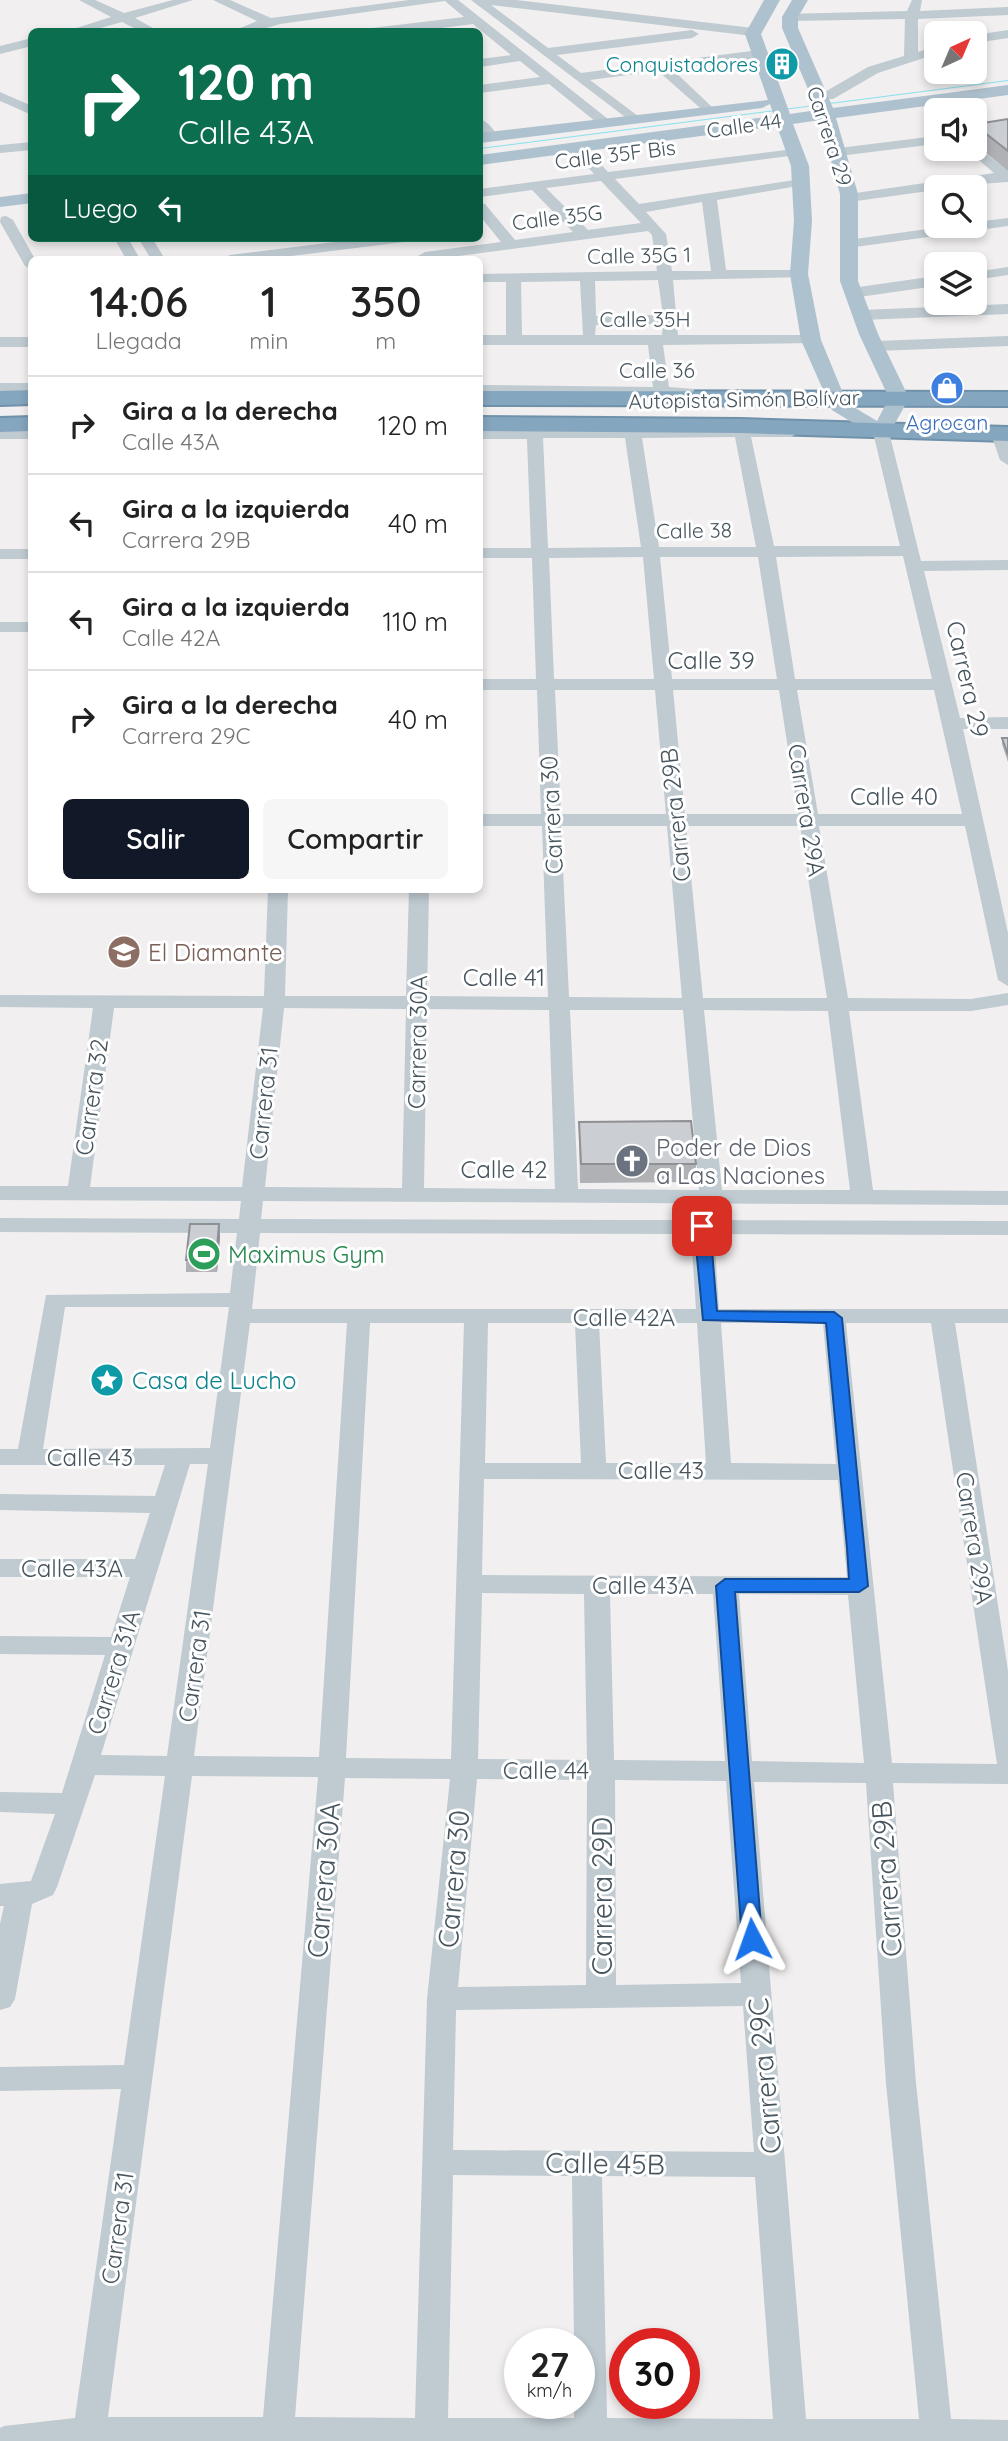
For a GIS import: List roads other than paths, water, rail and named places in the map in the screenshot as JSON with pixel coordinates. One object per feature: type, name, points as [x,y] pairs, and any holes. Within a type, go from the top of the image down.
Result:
[{"type":"highway","points":[[0,398],[28,397]]},
{"type":"highway","name":"Autopista Simón Bolívar","points":[[483,398],[736,401],[835,397],[1008,399]]},
{"type":"highway","name":"Autopista Simón Bolívar","points":[[483,424],[1004,434]]},
{"type":"main road","points":[[753,32],[772,0]]},
{"type":"main road","points":[[790,17],[800,0]]},
{"type":"main road","name":"Carrera 29","points":[[790,17],[790,28],[839,152],[849,198],[847,270],[852,293],[899,398]]},
{"type":"main road","name":"Carrera 29","points":[[753,32],[797,151],[803,181],[799,274],[811,340],[839,406],[881,432]]},
{"type":"main road","points":[[987,76],[1008,73]]},
{"type":"main road","name":"Calle 44","points":[[483,160],[577,147],[780,110],[870,90]]},
{"type":"main road","name":"Calle 44","points":[[485,138],[626,114],[780,110],[817,102],[1008,90]]},
{"type":"main road","points":[[0,202],[28,198]]},
{"type":"main road","points":[[3,220],[28,217]]},
{"type":"main road","points":[[881,432],[899,398]]},
{"type":"street","points":[[85,0],[145,28]]},
{"type":"street","points":[[86,28],[187,0]]},
{"type":"street","points":[[219,0],[282,28]]},
{"type":"street","points":[[250,28],[269,22],[439,0]]},
{"type":"street","points":[[450,0],[600,118]]},
{"type":"street","points":[[477,0],[626,114]]},
{"type":"street","points":[[485,0],[753,32]]},
{"type":"street","points":[[911,57],[912,16],[918,0]]},
{"type":"street","points":[[790,17],[912,16],[1008,11]]},
{"type":"street","points":[[406,28],[475,20]]},
{"type":"street","points":[[546,52],[730,29]]},
{"type":"street","points":[[9,34],[28,43]]},
{"type":"street","points":[[987,37],[1008,34]]},
{"type":"street","points":[[483,42],[501,40]]},
{"type":"street","points":[[0,51],[28,43]]},
{"type":"street","points":[[817,102],[873,70],[924,53]]},
{"type":"street","points":[[578,76],[759,54]]},
{"type":"street","points":[[483,63],[523,57]]},
{"type":"street","points":[[661,66],[707,110]]},
{"type":"street","points":[[483,89],[552,80]]},
{"type":"street","points":[[0,96],[28,109]]},
{"type":"street","points":[[16,104],[28,101]]},
{"type":"street","points":[[0,110],[28,124]]},
{"type":"street","points":[[839,152],[924,141]]},
{"type":"street","points":[[0,149],[28,146]]},
{"type":"street","points":[[577,147],[659,234],[671,319],[663,340],[662,391]]},
{"type":"street","name":"Calle 35F Bis","points":[[483,192],[797,151]]},
{"type":"street","points":[[987,161],[1007,177]]},
{"type":"street","points":[[630,173],[661,205],[652,224]]},
{"type":"street","points":[[849,198],[1007,177]]},
{"type":"street","name":"Calle 35G","points":[[637,209],[803,181]]},
{"type":"street","points":[[535,185],[583,234]]},
{"type":"street","points":[[709,197],[720,282]]},
{"type":"street","points":[[483,211],[511,244]]},
{"type":"street","points":[[3,220],[28,259]]},
{"type":"street","points":[[848,244],[1008,222]]},
{"type":"street","name":"Calle 35G","points":[[433,256],[652,224]]},
{"type":"street","points":[[255,256],[371,242]]},
{"type":"street","points":[[987,274],[1008,271]]},
{"type":"street","name":"Calle 35G 1","points":[[483,278],[587,277],[665,283],[720,282],[799,274]]},
{"type":"street","points":[[587,277],[589,340]]},
{"type":"street","points":[[513,278],[514,340]]},
{"type":"street","points":[[852,293],[924,283]]},
{"type":"street","points":[[862,315],[1008,309]]},
{"type":"street","points":[[588,321],[671,319]]},
{"type":"street","name":"Calle 35H","points":[[483,340],[811,340]]},
{"type":"street","points":[[876,346],[1008,341]]},
{"type":"street","points":[[0,342],[28,342]]},
{"type":"street","points":[[0,388],[28,388]]},
{"type":"street","name":"Calle 36","points":[[483,390],[809,392],[835,397]]},
{"type":"street","points":[[483,434],[633,435],[741,430]]},
{"type":"street","name":"Carrera 29A","points":[[741,430],[766,551],[838,1004],[862,1196]]},
{"type":"street","name":"Carrera 29","points":[[881,432],[943,684],[973,820],[1001,915],[1008,979]]},
{"type":"street","name":"Carrera 30","points":[[535,434],[567,1195]]},
{"type":"street","points":[[1004,434],[1008,460]]},
{"type":"street","name":"Carrera 29B","points":[[633,435],[650,554],[711,1196]]},
{"type":"street","name":"Calle 38","points":[[483,554],[766,551],[1008,565]]},
{"type":"street","points":[[0,554],[28,554]]},
{"type":"street","points":[[0,627],[28,627]]},
{"type":"street","name":"Calle 39","points":[[483,685],[943,684]]},
{"type":"street","points":[[952,724],[1008,723]]},
{"type":"street","name":"Calle 40","points":[[483,820],[973,820]]},
{"type":"street","name":"Carrera 31","points":[[89,2436],[222,1456],[274,1002],[278,893]]},
{"type":"street","name":"Carrera 30A","points":[[413,1194],[419,893]]},
{"type":"street","name":"Calle 41","points":[[0,1001],[971,1004],[1008,999]]},
{"type":"street","name":"Carrera 32","points":[[78,1193],[104,1001]]},
{"type":"street","name":"Calle 42","points":[[0,1193],[1008,1198]]},
{"type":"street","points":[[0,1224],[1008,1228]]},
{"type":"street","points":[[702,1226],[719,1470]]},
{"type":"street","name":"Calle 42A","points":[[29,1457],[54,1300],[240,1308],[359,1318],[1008,1316]]},
{"type":"street","name":"Carrera 29A","points":[[942,1316],[1008,1759]]},
{"type":"street","name":"Carrera 30","points":[[431,2437],[442,1998],[464,1770],[476,1317]]},
{"type":"street","points":[[587,1317],[594,1470]]},
{"type":"street","name":"Carrera 30A","points":[[278,2437],[332,1769],[359,1318]]},
{"type":"street","name":"Carrera 29B","points":[[834,1318],[878,1773],[901,2083],[937,2439]]},
{"type":"street","name":"Calle 43","points":[[0,1457],[222,1456]]},
{"type":"street","name":"Carrera 31A","points":[[0,1998],[21,1892],[72,1804],[180,1457]]},
{"type":"street","name":"Calle 43","points":[[473,1471],[848,1472]]},
{"type":"street","points":[[0,1503],[164,1504]]},
{"type":"street","name":"Calle 43A","points":[[0,1568],[145,1568]]},
{"type":"street","name":"Calle 43A","points":[[470,1584],[859,1586]]},
{"type":"street","name":"Carrera 29D","points":[[597,1585],[601,1771],[601,1997]]},
{"type":"street","name":"Carrera 29C","points":[[725,1586],[756,1994],[772,2165],[791,2438]]},
{"type":"street","points":[[0,1645],[121,1646]]},
{"type":"street","name":"Calle 44","points":[[84,1765],[1008,1774]]},
{"type":"street","points":[[0,1802],[72,1804]]},
{"type":"street","points":[[442,1998],[756,1994]]},
{"type":"street","points":[[0,2079],[138,2077]]},
{"type":"street","name":"Calle 45B","points":[[438,2162],[772,2165]]},
{"type":"street","points":[[587,2162],[590,2437]]},
{"type":"street","points":[[4,2441],[89,2436],[937,2439],[1008,2434]]},
{"type":"water","points":[[985,84],[483,149],[483,148]]},
{"type":"place","name":"Conquistadores","points":[[782,64]]},
{"type":"place","name":"Agrocan","points":[[947,388]]},
{"type":"place","name":"El Diamante","points":[[124,952]]},
{"type":"place","name":"Poder de Dios a Las Naciones","points":[[632,1161]]},
{"type":"place","name":"Maximus Gym","points":[[204,1254]]},
{"type":"place","name":"Casa de Lucho","points":[[107,1380]]}]
